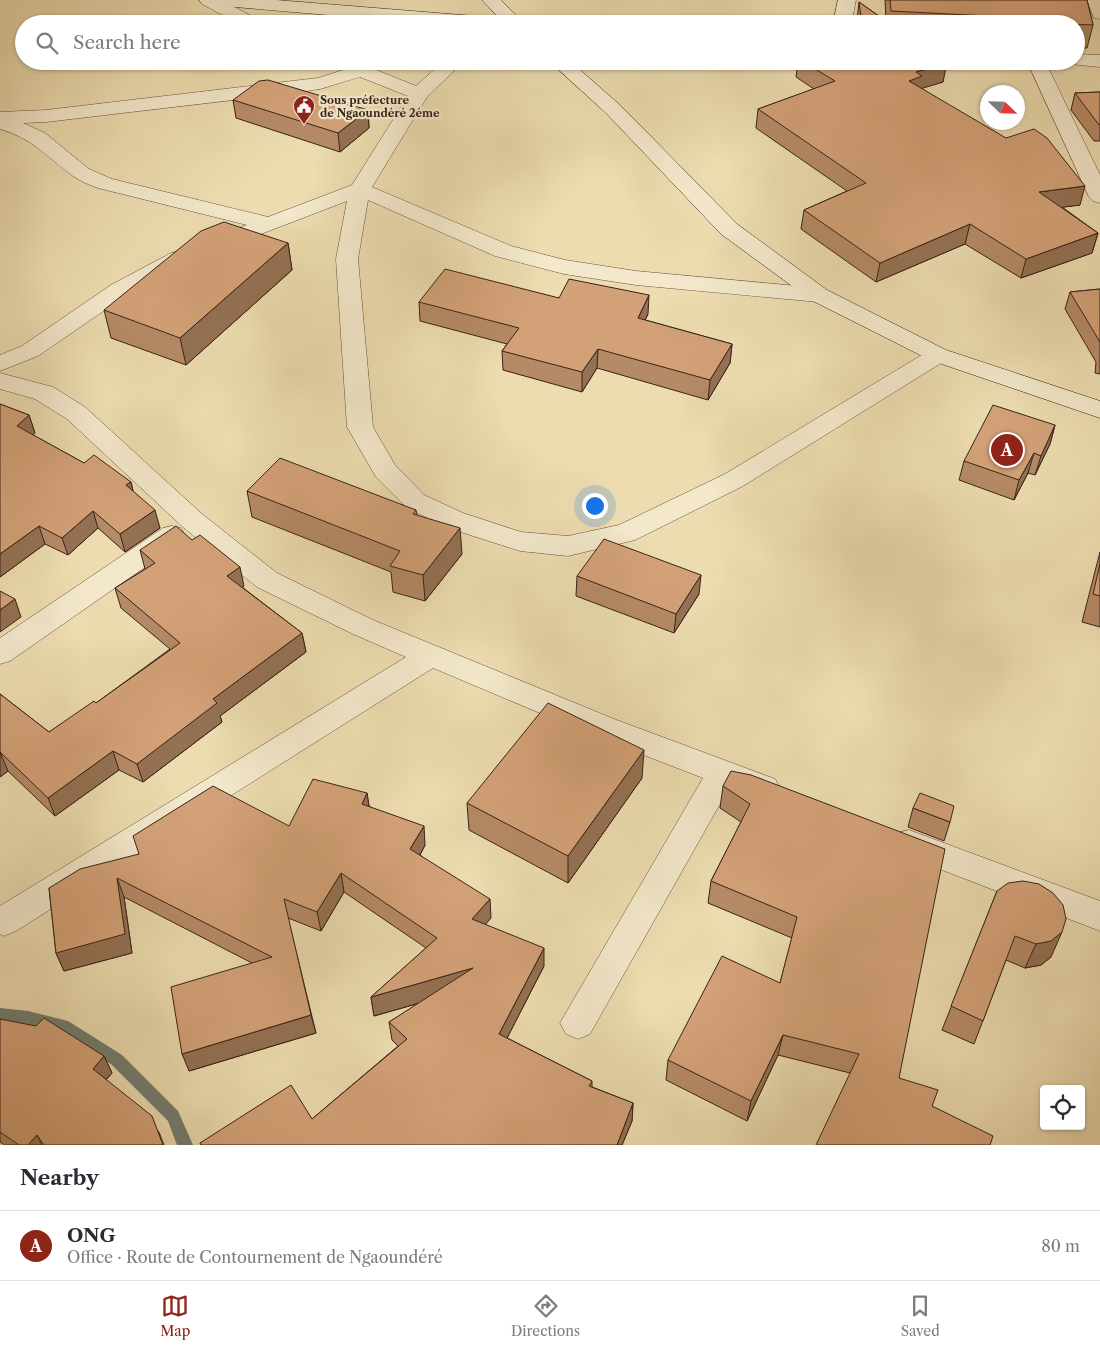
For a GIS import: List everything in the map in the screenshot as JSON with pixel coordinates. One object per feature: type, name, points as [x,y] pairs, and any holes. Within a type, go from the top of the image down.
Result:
[{"type":"street","points":[[209,0],[388,15]]},
{"type":"street","points":[[209,0],[236,15]]},
{"type":"street","points":[[491,0],[506,15]]},
{"type":"street","points":[[844,15],[847,0]]},
{"type":"street","points":[[1096,0],[1100,14]]},
{"type":"street","points":[[1085,60],[1100,61]]},
{"type":"street","points":[[445,70],[419,94],[360,189],[348,259],[360,427],[385,471],[416,500],[454,520],[520,541],[568,546],[626,533],[734,480],[938,355]]},
{"type":"street","points":[[568,70],[613,109],[729,229],[818,295],[938,355],[1100,410]]},
{"type":"street","points":[[1040,70],[1100,197]]},
{"type":"street","points":[[0,118],[46,116],[283,89],[320,83],[360,71],[419,94]]},
{"type":"street","points":[[0,123],[22,129],[38,137],[82,174],[105,184],[270,224]]},
{"type":"street","points":[[0,364],[30,350],[119,290],[180,258],[360,189],[503,250],[564,267],[636,278],[818,295]]},
{"type":"street","points":[[30,350],[44,393]]},
{"type":"street","points":[[0,381],[44,393],[76,413],[193,521],[267,580],[364,626],[603,727],[786,797]]},
{"type":"street","points":[[0,653],[193,521]]},
{"type":"street","points":[[4,921],[431,655]]},
{"type":"street","points":[[578,1023],[722,772]]},
{"type":"street","points":[[888,835],[1100,916]]},
{"type":"building","points":[[890,0],[1087,0],[1093,25],[1085,25],[1085,15],[968,15],[891,11]]},
{"type":"building","points":[[859,2],[877,15],[861,15]]},
{"type":"building","points":[[817,70],[923,70],[916,72],[922,76],[909,81],[980,123],[980,130],[992,130],[1006,138],[1034,129],[1047,138],[1085,186],[1039,192],[1098,233],[1026,259],[970,224],[880,263],[804,210],[866,183],[758,109],[835,81]]},
{"type":"building","points":[[268,80],[368,110],[338,133],[233,100],[259,81]]},
{"type":"building","points":[[1100,92],[1100,125],[1099,125],[1075,93]]},
{"type":"building","points":[[224,222],[288,243],[180,338],[104,310],[201,231]]},
{"type":"building","points":[[445,269],[559,298],[569,279],[649,295],[638,318],[732,344],[710,380],[598,349],[582,372],[502,351],[519,328],[419,302]]},
{"type":"building","points":[[1100,289],[1100,342],[1070,292]]},
{"type":"building","points":[[0,404],[29,415],[17,426],[84,463],[94,455],[131,482],[126,485],[155,510],[120,534],[93,511],[62,538],[39,526],[0,554]]},
{"type":"building","points":[[993,405],[1055,425],[1041,456],[1034,453],[1019,480],[964,461]]},
{"type":"building","points":[[280,458],[416,510],[413,514],[460,528],[423,575],[390,566],[400,551],[247,491]]},
{"type":"building","points":[[176,526],[192,540],[200,535],[240,567],[227,576],[302,633],[213,699],[217,703],[137,764],[113,751],[48,798],[0,752],[0,694],[49,732],[94,701],[96,703],[180,643],[115,588],[155,563],[140,550]]},
{"type":"building","points":[[604,539],[701,575],[676,614],[577,576]]},
{"type":"building","points":[[1100,564],[1100,596],[1093,594]]},
{"type":"building","points":[[0,591],[15,599],[0,610]]},
{"type":"building","points":[[548,703],[644,750],[568,856],[467,803]]},
{"type":"building","points":[[731,771],[751,775],[945,849],[899,1078],[938,1090],[932,1106],[993,1136],[990,1145],[816,1145],[859,1054],[783,1035],[751,1101],[668,1060],[722,956],[780,983],[797,917],[711,881],[750,804],[723,786]]},
{"type":"building","points":[[313,779],[367,793],[362,804],[424,826],[410,849],[490,899],[472,919],[544,948],[499,1034],[592,1081],[589,1086],[633,1103],[617,1145],[201,1145],[200,1143],[291,1085],[312,1119],[407,1039],[389,1022],[473,968],[371,997],[437,938],[341,873],[317,912],[284,899],[311,1015],[182,1054],[171,987],[272,957],[117,878],[125,934],[56,953],[49,888],[80,869],[139,854],[133,836],[213,786],[289,826]]},
{"type":"building","points":[[920,793],[954,806],[950,822],[913,808]]},
{"type":"building","points":[[1023,881],[1039,884],[1053,893],[1063,905],[1066,919],[1062,932],[1051,941],[1036,944],[1015,936],[983,1021],[951,1006],[997,891],[1008,883]]},
{"type":"building","points":[[44,1018],[104,1056],[93,1069],[152,1116],[163,1145],[44,1145],[37,1135],[28,1145],[19,1145],[0,1132],[0,1019],[36,1026]]},
{"type":"waterway","points":[[0,1015],[28,1018],[68,1028],[117,1060],[173,1116],[185,1145]]},
{"type":"place","name":"Sous préfecture de Ngaoundéré 2éme","points":[[304,125]]},
{"type":"place","name":"ONG","points":[[1007,450]]}]
